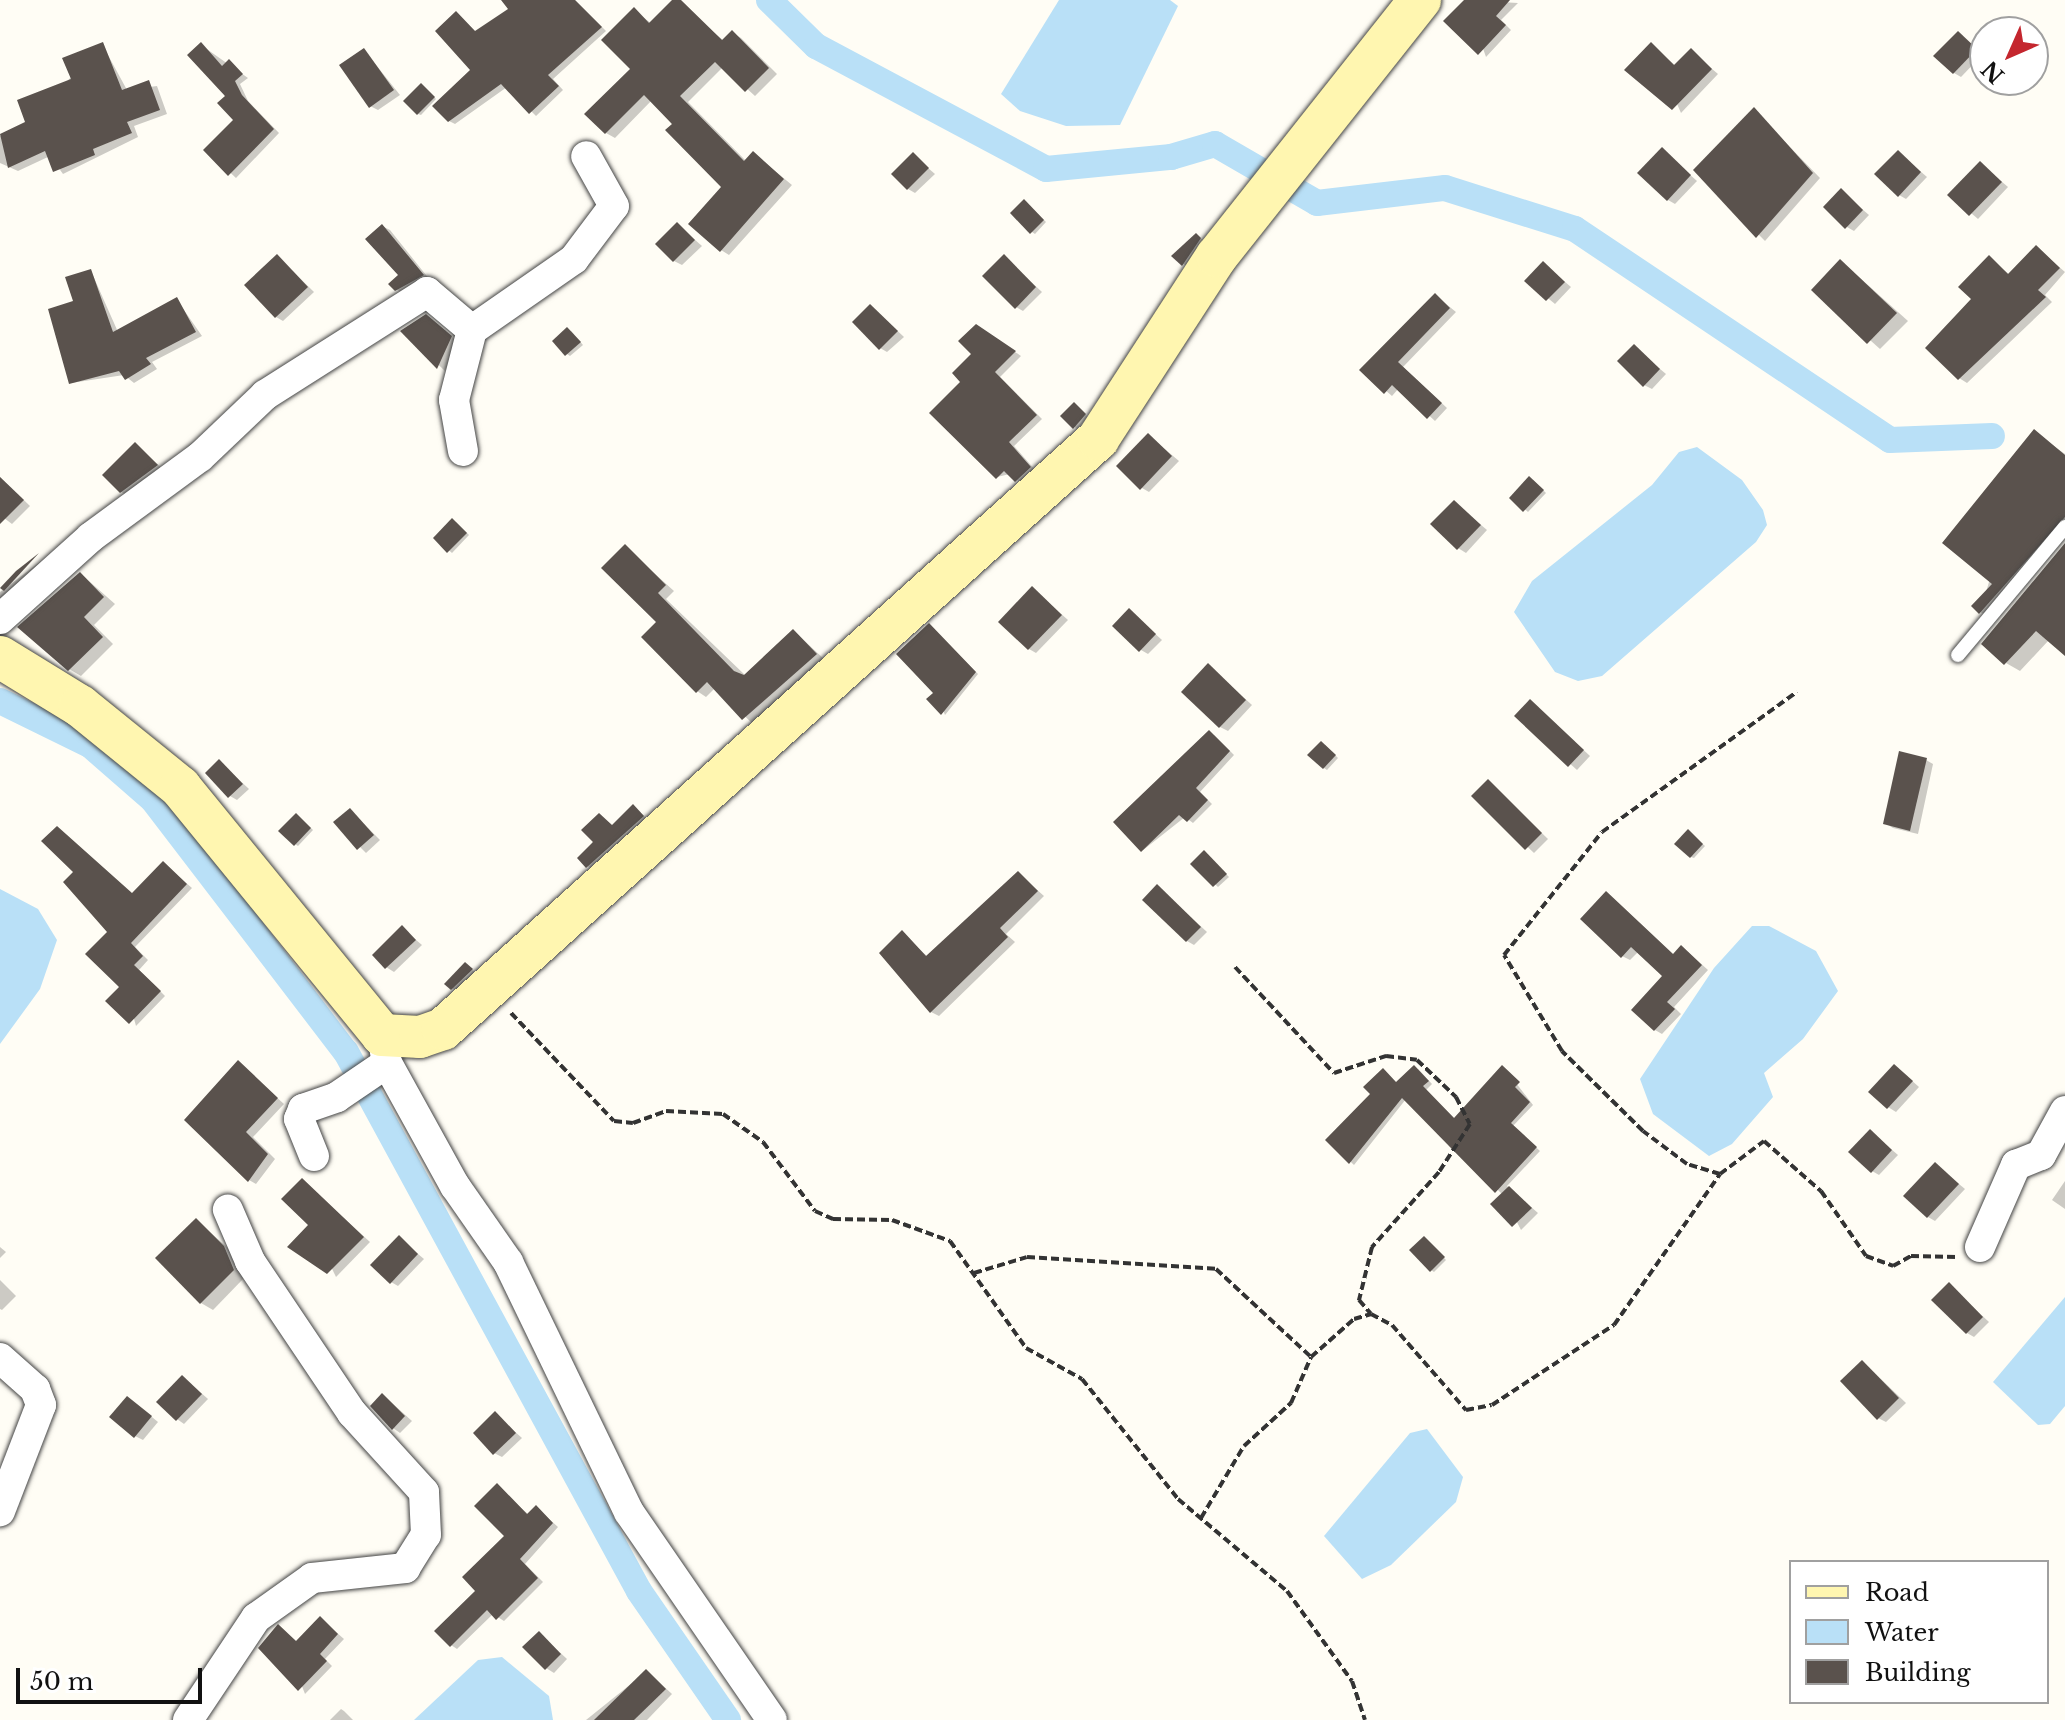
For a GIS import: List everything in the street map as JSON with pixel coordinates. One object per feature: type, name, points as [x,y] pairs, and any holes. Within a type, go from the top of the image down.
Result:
[{"type":"main road","points":[[0,657],[80,706],[180,787],[381,1057],[443,1029],[1098,439],[1261,195],[1309,131],[1420,0]]},
{"type":"street","points":[[463,451],[454,400],[472,330],[574,259],[609,217],[611,196],[586,156]]},
{"type":"street","points":[[0,619],[91,537],[200,457],[265,395],[427,292],[472,330]]},
{"type":"street","points":[[314,1156],[299,1119],[303,1109],[337,1097],[381,1057],[455,1186],[508,1262],[629,1512],[772,1720]]},
{"type":"street","points":[[1980,1247],[2016,1165],[2041,1155],[2065,1111]]},
{"type":"street","points":[[188,1720],[256,1618],[312,1578],[405,1568],[426,1535],[424,1492],[352,1413],[250,1261],[228,1210]]},
{"type":"street","points":[[0,1358],[35,1389],[41,1405],[0,1511]]},
{"type":"lane","points":[[1958,655],[2065,527]]},
{"type":"path","points":[[1720,1174],[1687,1164],[1643,1131],[1562,1051],[1504,955],[1602,832],[1797,692]]},
{"type":"path","points":[[1235,967],[1334,1073],[1386,1056],[1417,1060],[1456,1097],[1470,1124],[1439,1172],[1372,1247],[1359,1300],[1371,1314],[1392,1325],[1466,1410],[1492,1405],[1614,1325],[1720,1174],[1764,1141],[1821,1191],[1866,1256],[1893,1266],[1928,1254],[1973,1259],[1980,1247]]},
{"type":"path","points":[[489,989],[614,1121],[633,1123],[666,1111],[723,1114],[763,1142],[815,1211],[928,1228],[950,1241],[1026,1348],[1082,1379],[1201,1518],[1287,1591],[1352,1681],[1365,1720]]},
{"type":"path","points":[[974,1273],[1027,1257],[1216,1269],[1311,1357]]},
{"type":"path","points":[[1201,1518],[1244,1446],[1291,1403],[1311,1357],[1354,1319],[1371,1314]]},
{"type":"water","points":[[1059,0],[1170,0],[1178,6],[1120,125],[1066,126],[1020,111],[1001,94]]},
{"type":"water","points":[[1697,447],[1742,480],[1763,510],[1767,525],[1756,542],[1602,676],[1578,681],[1555,672],[1514,612],[1532,581],[1652,485],[1679,452]]},
{"type":"water","points":[[0,889],[38,909],[57,940],[40,989],[0,1044]]},
{"type":"water","points":[[1752,926],[1769,926],[1816,951],[1838,991],[1803,1039],[1764,1073],[1773,1097],[1732,1144],[1709,1156],[1653,1114],[1640,1079],[1714,968]]},
{"type":"water","points":[[2065,1297],[2065,1406],[2050,1424],[2038,1425],[1993,1382]]},
{"type":"water","points":[[1427,1429],[1463,1477],[1456,1502],[1391,1565],[1362,1579],[1324,1536],[1410,1433]]},
{"type":"water","points":[[502,1657],[549,1696],[553,1720],[414,1720],[478,1660]]},
{"type":"building","points":[[501,0],[575,0],[602,27],[548,75],[559,86],[529,114],[501,84],[448,122],[432,106],[470,70],[435,31],[456,11],[475,31],[508,9]]},
{"type":"building","points":[[672,0],[681,0],[722,40],[732,30],[769,68],[745,92],[715,62],[680,96],[744,161],[753,151],[784,179],[720,252],[688,224],[721,187],[665,130],[672,124],[644,95],[605,134],[584,114],[630,69],[601,40],[634,7],[649,23]]},
{"type":"building","points":[[1464,0],[1510,0],[1496,16],[1506,25],[1478,55],[1443,21]]},
{"type":"building","points":[[1958,31],[1969,41],[1969,57],[1953,74],[1933,56]]},
{"type":"building","points":[[103,42],[122,90],[149,80],[160,110],[127,122],[132,133],[93,149],[95,155],[53,172],[45,151],[8,168],[0,134],[25,122],[17,100],[71,79],[62,58]]},
{"type":"building","points":[[201,42],[222,66],[229,59],[243,74],[235,81],[242,95],[274,129],[228,176],[203,150],[233,120],[217,103],[225,96],[187,55]]},
{"type":"building","points":[[1651,42],[1674,65],[1691,48],[1712,69],[1672,110],[1624,70]]},
{"type":"building","points":[[364,48],[394,90],[369,108],[339,65]]},
{"type":"building","points":[[421,83],[435,97],[417,115],[403,101]]},
{"type":"building","points":[[1754,107],[1813,173],[1756,238],[1693,170]]},
{"type":"building","points":[[1662,147],[1691,175],[1667,201],[1637,173]]},
{"type":"building","points":[[1898,150],[1921,172],[1898,197],[1874,174]]},
{"type":"building","points":[[913,152],[929,168],[907,190],[891,174]]},
{"type":"building","points":[[1980,161],[2002,182],[1969,216],[1947,195]]},
{"type":"building","points":[[1841,188],[1863,210],[1845,229],[1823,207]]},
{"type":"building","points":[[1024,199],[1044,220],[1030,234],[1010,213]]},
{"type":"building","points":[[677,222],[695,240],[673,262],[655,244]]},
{"type":"building","points":[[382,224],[424,275],[395,291],[388,284],[398,275],[365,239]]},
{"type":"building","points":[[1196,233],[1201,238],[1182,266],[1171,256]]},
{"type":"building","points":[[2036,245],[2060,268],[2038,290],[2046,297],[1958,380],[1925,348],[1971,299],[1958,287],[1989,255],[2008,274]]},
{"type":"building","points":[[277,254],[308,287],[275,318],[244,285]]},
{"type":"building","points":[[1004,254],[1036,287],[1015,309],[982,276]]},
{"type":"building","points":[[1840,259],[1897,313],[1867,344],[1811,290]]},
{"type":"building","points":[[1543,261],[1565,282],[1546,301],[1524,281]]},
{"type":"building","points":[[91,269],[113,332],[177,297],[196,332],[146,358],[151,364],[125,380],[119,371],[69,384],[48,309],[73,301],[65,277]]},
{"type":"building","points":[[1435,293],[1450,308],[1398,362],[1442,403],[1427,419],[1392,385],[1384,394],[1359,370]]},
{"type":"building","points":[[870,304],[898,331],[879,350],[852,322]]},
{"type":"building","points":[[426,314],[452,336],[437,369],[400,331]]},
{"type":"building","points":[[976,324],[1016,351],[995,372],[1037,415],[1009,442],[1031,467],[1015,482],[1004,471],[996,479],[929,413],[960,382],[952,373],[971,354],[958,341]]},
{"type":"building","points":[[567,327],[581,342],[565,356],[552,341]]},
{"type":"building","points":[[1634,344],[1660,369],[1643,387],[1617,361]]},
{"type":"building","points":[[1074,402],[1086,414],[1073,429],[1060,416]]},
{"type":"building","points":[[2034,429],[2065,455],[2065,517],[1979,614],[1971,606],[1992,584],[1942,543]]},
{"type":"building","points":[[1148,433],[1172,456],[1140,490],[1116,466]]},
{"type":"building","points":[[135,442],[158,465],[120,493],[102,475]]},
{"type":"building","points":[[1529,476],[1544,490],[1523,512],[1509,498]]},
{"type":"building","points":[[0,477],[24,500],[0,524]]},
{"type":"building","points":[[1454,500],[1481,525],[1457,550],[1430,524]]},
{"type":"building","points":[[452,518],[467,533],[447,553],[433,538]]},
{"type":"building","points":[[2065,543],[2065,656],[2036,631],[2004,665],[1981,644]]},
{"type":"building","points":[[625,544],[666,585],[658,593],[734,671],[744,675],[793,629],[817,654],[742,720],[707,682],[696,693],[641,637],[656,622],[601,568]]},
{"type":"building","points":[[39,553],[4,591],[0,588],[16,571]]},
{"type":"building","points":[[80,572],[104,597],[84,617],[103,637],[68,671],[17,627]]},
{"type":"building","points":[[1032,586],[1062,615],[1028,650],[998,622]]},
{"type":"building","points":[[1129,608],[1156,634],[1139,652],[1112,626]]},
{"type":"building","points":[[929,623],[976,672],[941,715],[926,699],[933,693],[896,654]]},
{"type":"building","points":[[1208,663],[1246,700],[1219,728],[1181,692]]},
{"type":"building","points":[[1530,699],[1584,750],[1568,767],[1514,716]]},
{"type":"building","points":[[1209,730],[1230,751],[1196,788],[1208,800],[1187,822],[1179,815],[1141,852],[1113,822]]},
{"type":"building","points":[[1321,741],[1336,755],[1323,769],[1307,755]]},
{"type":"building","points":[[1899,751],[1927,758],[1910,831],[1883,824]]},
{"type":"building","points":[[219,759],[243,784],[228,798],[205,773]]},
{"type":"building","points":[[1488,779],[1542,833],[1525,850],[1471,796]]},
{"type":"building","points":[[633,804],[644,816],[586,868],[577,858],[593,842],[581,830],[599,813],[612,825]]},
{"type":"building","points":[[350,808],[374,835],[357,850],[333,822]]},
{"type":"building","points":[[296,813],[311,828],[294,846],[278,831]]},
{"type":"building","points":[[57,826],[132,893],[163,861],[187,884],[131,943],[143,956],[134,965],[161,991],[129,1024],[105,1001],[119,987],[85,954],[107,932],[63,882],[73,872],[41,841]]},
{"type":"building","points":[[1688,829],[1703,844],[1690,858],[1674,844]]},
{"type":"building","points":[[1204,850],[1227,874],[1213,887],[1190,864]]},
{"type":"building","points":[[1018,871],[1038,891],[1000,928],[1008,937],[930,1013],[879,953],[902,930],[926,956]]},
{"type":"building","points":[[1157,884],[1201,927],[1186,942],[1142,900]]},
{"type":"building","points":[[1606,891],[1673,954],[1681,945],[1702,965],[1667,1002],[1675,1009],[1654,1031],[1631,1010],[1662,976],[1631,947],[1621,958],[1580,919]]},
{"type":"building","points":[[402,925],[416,940],[385,969],[372,955]]},
{"type":"building","points":[[465,962],[473,969],[451,990],[444,984]]},
{"type":"building","points":[[238,1060],[278,1098],[246,1132],[268,1154],[248,1182],[184,1120]]},
{"type":"building","points":[[1894,1064],[1913,1081],[1887,1109],[1868,1092]]},
{"type":"building","points":[[1414,1065],[1429,1081],[1423,1086],[1454,1118],[1502,1065],[1520,1082],[1515,1087],[1530,1102],[1511,1123],[1537,1147],[1495,1193],[1402,1098],[1349,1164],[1325,1140],[1370,1094],[1363,1087],[1383,1068],[1396,1082]]},
{"type":"building","points":[[1870,1129],[1892,1150],[1871,1173],[1848,1152]]},
{"type":"building","points":[[1935,1162],[1959,1184],[1927,1218],[1903,1196]]},
{"type":"building","points":[[302,1178],[364,1237],[327,1274],[287,1247],[308,1225],[281,1199]]},
{"type":"building","points":[[1509,1186],[1532,1208],[1512,1227],[1490,1204]]},
{"type":"building","points":[[196,1218],[224,1246],[234,1270],[200,1304],[155,1258]]},
{"type":"building","points":[[399,1235],[418,1254],[390,1284],[370,1265]]},
{"type":"building","points":[[1424,1236],[1445,1257],[1430,1272],[1409,1250]]},
{"type":"building","points":[[1949,1282],[1983,1317],[1966,1334],[1931,1300]]},
{"type":"building","points":[[1862,1360],[1899,1398],[1877,1420],[1840,1381]]},
{"type":"building","points":[[182,1375],[202,1394],[176,1421],[156,1402]]},
{"type":"building","points":[[382,1393],[405,1416],[392,1430],[370,1406]]},
{"type":"building","points":[[127,1396],[152,1416],[134,1438],[109,1417]]},
{"type":"building","points":[[495,1411],[516,1433],[493,1455],[473,1433]]},
{"type":"building","points":[[497,1483],[527,1514],[536,1505],[553,1523],[520,1559],[538,1578],[496,1620],[487,1610],[450,1647],[434,1631],[475,1591],[462,1577],[504,1536],[474,1506]]},
{"type":"building","points":[[320,1616],[338,1634],[320,1654],[327,1661],[298,1691],[258,1648],[278,1624],[296,1641]]},
{"type":"building","points":[[539,1631],[561,1654],[545,1670],[522,1647]]},
{"type":"building","points":[[646,1669],[666,1689],[634,1720],[594,1720]]},
{"type":"waterway","points":[[769,0],[816,46],[1046,169],[1171,157],[1215,144],[1317,203],[1445,188],[1575,229],[1890,440],[1992,436]]},
{"type":"waterway","points":[[0,701],[90,745],[153,800],[346,1052],[639,1591],[728,1720]]}]
